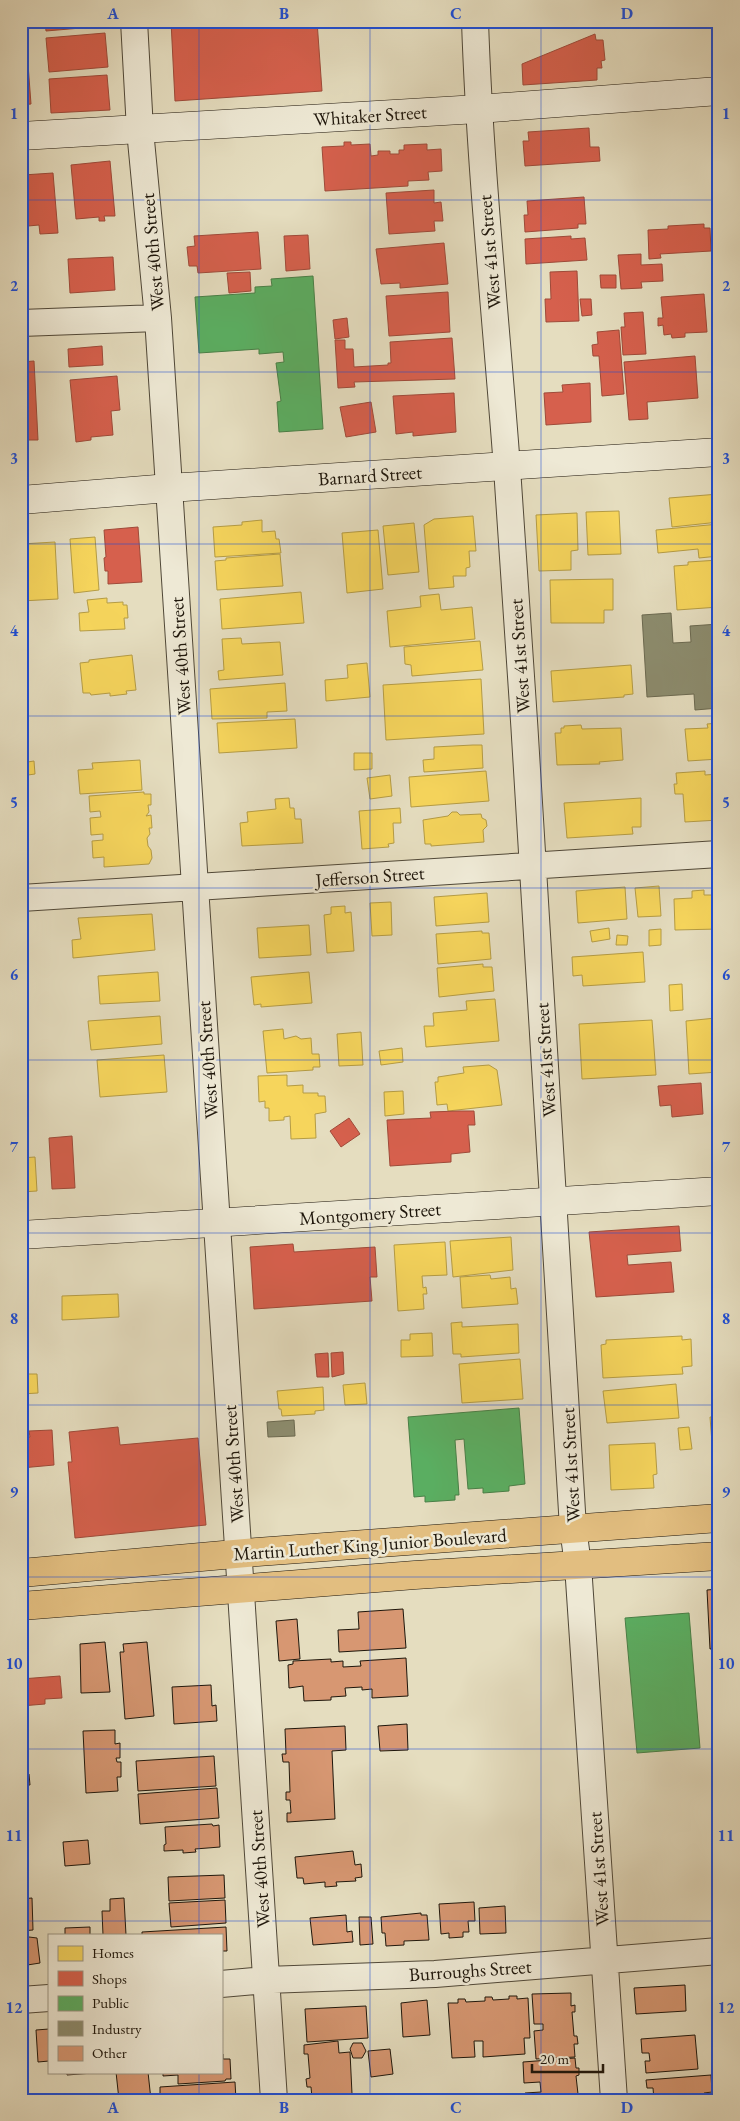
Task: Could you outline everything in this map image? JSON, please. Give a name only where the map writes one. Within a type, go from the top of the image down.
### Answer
[{"type":"main road","name":"Whitaker Street","points":[[21,136],[140,130],[719,91]]},
{"type":"main road","name":"Barnard Street","points":[[21,500],[169,488],[719,452]]},
{"type":"main road","name":"Montgomery Street","points":[[21,1235],[719,1191]]},
{"type":"main road","name":"Martin Luther King Junior Boulevard","points":[[21,1573],[238,1554],[719,1518]]},
{"type":"main road","name":"Martin Luther King Junior Boulevard","points":[[21,1606],[719,1556]]},
{"type":"street","name":"West 40th Street","points":[[134,21],[140,130],[158,318],[274,2100]]},
{"type":"street","name":"West 41st Street","points":[[475,21],[478,108],[506,466],[554,1202],[573,1528],[578,1565],[614,2100]]},
{"type":"street","points":[[21,323],[158,318]]},
{"type":"street","name":"Jefferson Street","points":[[21,898],[719,854]]},
{"type":"street","name":"Burroughs Street","points":[[222,1984],[266,1980],[435,1974],[719,1951]]},
{"type":"street","points":[[21,2000],[48,1998]]},
{"type":"building: Homes","points":[[517,21],[565,21],[518,23]]},
{"type":"building: Homes","points":[[719,494],[719,522],[672,527],[669,498]]},
{"type":"building: Homes","points":[[619,511],[621,554],[588,555],[586,512]]},
{"type":"building: Homes","points":[[577,513],[578,550],[571,551],[571,570],[539,571],[536,515]]},
{"type":"building: Homes","points":[[473,516],[476,551],[469,551],[470,567],[466,568],[466,576],[453,576],[454,587],[429,589],[424,525],[434,519]]},
{"type":"building: Homes","points":[[262,520],[262,532],[275,531],[276,539],[279,539],[281,553],[215,557],[213,527],[242,525],[242,522]]},
{"type":"building: Homes","points":[[414,523],[419,572],[388,575],[383,526]]},
{"type":"building: Homes","points":[[719,524],[719,556],[699,558],[698,549],[658,553],[656,530]]},
{"type":"building: Homes","points":[[378,530],[383,589],[347,593],[342,533]]},
{"type":"building: Homes","points":[[95,537],[99,590],[74,593],[70,539]]},
{"type":"building: Homes","points":[[55,542],[58,599],[21,601],[21,544]]},
{"type":"building: Homes","points":[[280,554],[283,586],[217,590],[215,561],[226,560],[226,558]]},
{"type":"building: Homes","points":[[719,560],[719,607],[677,610],[674,566],[688,565],[688,562]]},
{"type":"building: Homes","points":[[613,579],[613,610],[604,610],[604,623],[551,623],[550,580]]},
{"type":"building: Homes","points":[[301,592],[304,623],[222,629],[220,599]]},
{"type":"building: Homes","points":[[439,594],[441,610],[472,607],[475,639],[390,647],[387,611],[421,607],[420,596]]},
{"type":"building: Homes","points":[[107,598],[107,603],[123,602],[123,605],[127,605],[128,618],[124,618],[125,629],[80,631],[79,613],[89,612],[87,600]]},
{"type":"building: Homes","points":[[241,638],[242,644],[280,642],[283,675],[219,680],[218,671],[224,670],[222,639]]},
{"type":"building: Homes","points":[[480,641],[483,670],[412,676],[411,665],[405,664],[404,647]]},
{"type":"building: Homes","points":[[132,655],[136,690],[126,691],[127,694],[110,696],[110,693],[91,695],[90,693],[83,693],[80,663],[89,662],[89,660]]},
{"type":"building: Homes","points":[[367,663],[370,697],[326,701],[325,680],[348,678],[347,665]]},
{"type":"building: Homes","points":[[631,665],[633,694],[624,695],[624,697],[553,702],[551,671]]},
{"type":"building: Homes","points":[[481,679],[484,734],[386,740],[383,685]]},
{"type":"building: Homes","points":[[285,683],[287,711],[267,712],[267,718],[212,719],[210,689]]},
{"type":"building: Homes","points":[[295,719],[297,748],[219,753],[217,723]]},
{"type":"building: Homes","points":[[719,723],[719,759],[688,761],[685,729],[708,728],[707,724]]},
{"type":"building: Homes","points":[[581,725],[582,729],[621,728],[623,760],[599,762],[600,764],[557,765],[555,733],[561,733],[561,728],[564,728],[564,726]]},
{"type":"building: Homes","points":[[482,745],[483,768],[424,772],[423,760],[434,759],[434,747]]},
{"type":"building: Homes","points":[[354,753],[372,753],[372,769],[354,770]]},
{"type":"building: Homes","points":[[140,760],[142,790],[80,794],[78,770],[93,769],[92,763]]},
{"type":"building: Homes","points":[[34,761],[35,774],[21,776],[21,763]]},
{"type":"building: Homes","points":[[486,771],[489,801],[411,807],[409,777]]},
{"type":"building: Homes","points":[[705,771],[705,775],[719,774],[719,820],[685,822],[683,794],[675,794],[674,784],[677,784],[676,773]]},
{"type":"building: Homes","points":[[390,775],[392,796],[370,799],[367,778]]},
{"type":"building: Homes","points":[[144,792],[144,794],[151,794],[151,805],[148,805],[149,812],[146,816],[151,815],[152,828],[149,828],[150,834],[147,838],[152,858],[149,864],[104,867],[104,857],[93,858],[92,841],[103,840],[103,834],[91,835],[90,818],[101,817],[100,811],[90,812],[89,796]]},
{"type":"building: Homes","points":[[289,798],[290,808],[294,808],[295,819],[301,819],[303,843],[242,846],[240,823],[248,822],[247,812],[276,809],[275,799]]},
{"type":"building: Homes","points":[[641,798],[641,827],[632,827],[633,834],[567,838],[564,803]]},
{"type":"building: Homes","points":[[400,808],[401,823],[393,823],[394,843],[388,844],[389,847],[362,849],[359,811]]},
{"type":"building: Homes","points":[[452,812],[457,812],[460,815],[481,814],[482,818],[486,820],[487,826],[483,830],[484,842],[431,846],[431,844],[425,844],[423,820],[448,816]]},
{"type":"building: Homes","points":[[659,886],[661,916],[638,917],[635,888]]},
{"type":"building: Homes","points":[[625,887],[627,919],[578,923],[576,891]]},
{"type":"building: Homes","points":[[704,890],[704,895],[719,895],[719,929],[675,930],[674,899],[692,898],[692,891]]},
{"type":"building: Homes","points":[[487,893],[489,922],[436,926],[434,897]]},
{"type":"building: Homes","points":[[391,902],[392,935],[372,936],[370,903]]},
{"type":"building: Homes","points":[[345,906],[345,913],[351,912],[354,951],[327,953],[324,915],[331,914],[331,907]]},
{"type":"building: Homes","points":[[152,914],[155,950],[73,958],[72,940],[81,939],[78,918]]},
{"type":"building: Homes","points":[[309,925],[311,955],[259,958],[257,928]]},
{"type":"building: Homes","points":[[609,928],[610,939],[592,942],[590,931]]},
{"type":"building: Homes","points":[[661,929],[661,945],[649,946],[649,930]]},
{"type":"building: Homes","points":[[482,931],[482,933],[489,933],[491,959],[438,964],[436,934]]},
{"type":"building: Homes","points":[[617,935],[628,936],[627,945],[616,945]]},
{"type":"building: Homes","points":[[717,949],[719,949],[719,977],[715,978],[714,965],[718,965]]},
{"type":"building: Homes","points":[[643,952],[645,982],[583,986],[582,975],[573,976],[572,957]]},
{"type":"building: Homes","points":[[483,964],[483,967],[492,967],[494,991],[439,997],[437,968]]},
{"type":"building: Homes","points":[[158,972],[160,1001],[100,1004],[98,976]]},
{"type":"building: Homes","points":[[309,972],[312,1003],[261,1007],[261,1004],[254,1005],[251,977]]},
{"type":"building: Homes","points":[[682,984],[683,1010],[670,1011],[669,985]]},
{"type":"building: Homes","points":[[495,999],[499,1041],[426,1047],[424,1026],[434,1026],[433,1013],[467,1010],[466,1001]]},
{"type":"building: Homes","points":[[160,1016],[162,1044],[91,1050],[88,1021]]},
{"type":"building: Homes","points":[[719,1018],[719,1072],[689,1074],[686,1021]]},
{"type":"building: Homes","points":[[652,1020],[656,1075],[582,1079],[579,1024]]},
{"type":"building: Homes","points":[[21,1026],[23,1026],[25,1040],[21,1041]]},
{"type":"building: Homes","points":[[283,1029],[284,1039],[296,1036],[301,1039],[311,1038],[312,1054],[319,1054],[320,1067],[313,1067],[313,1070],[267,1073],[263,1031]]},
{"type":"building: Homes","points":[[361,1032],[363,1065],[339,1066],[337,1034]]},
{"type":"building: Homes","points":[[402,1048],[403,1062],[381,1065],[379,1051]]},
{"type":"building: Homes","points":[[164,1055],[167,1092],[100,1097],[97,1060]]},
{"type":"building: Homes","points":[[489,1065],[497,1070],[502,1105],[448,1111],[447,1104],[437,1105],[435,1082],[438,1082],[438,1077],[464,1073],[463,1067]]},
{"type":"building: Homes","points":[[287,1075],[287,1086],[303,1085],[303,1093],[318,1093],[318,1096],[325,1096],[326,1112],[315,1114],[316,1138],[291,1139],[290,1116],[284,1117],[284,1120],[269,1121],[269,1108],[265,1108],[265,1101],[259,1102],[258,1076]]},
{"type":"building: Homes","points":[[403,1091],[404,1114],[385,1116],[384,1092]]},
{"type":"building: Homes","points":[[35,1157],[37,1191],[21,1192],[21,1158]]},
{"type":"building: Homes","points":[[511,1237],[513,1270],[453,1277],[450,1241]]},
{"type":"building: Homes","points":[[445,1242],[447,1275],[422,1276],[423,1288],[426,1287],[427,1294],[423,1294],[424,1309],[398,1311],[394,1245]]},
{"type":"building: Homes","points":[[490,1275],[491,1279],[510,1277],[511,1289],[516,1288],[518,1304],[462,1308],[460,1277]]},
{"type":"building: Homes","points":[[118,1294],[119,1317],[62,1320],[62,1296]]},
{"type":"building: Homes","points":[[462,1322],[462,1327],[518,1324],[519,1353],[461,1357],[461,1354],[453,1354],[451,1323]]},
{"type":"building: Homes","points":[[432,1333],[433,1356],[401,1357],[401,1340],[410,1340],[410,1334]]},
{"type":"building: Homes","points":[[682,1336],[682,1340],[691,1339],[692,1366],[682,1367],[683,1374],[603,1378],[601,1345],[606,1344],[606,1340]]},
{"type":"building: Homes","points":[[520,1359],[523,1399],[462,1403],[459,1364]]},
{"type":"building: Homes","points":[[21,1374],[37,1374],[38,1393],[21,1394]]},
{"type":"building: Homes","points":[[365,1383],[367,1404],[345,1405],[343,1385]]},
{"type":"building: Homes","points":[[676,1384],[679,1418],[607,1423],[603,1391]]},
{"type":"building: Homes","points":[[323,1387],[324,1410],[315,1411],[315,1414],[282,1416],[281,1409],[279,1409],[277,1391]]},
{"type":"building: Homes","points":[[710,1417],[719,1417],[719,1443],[712,1443]]},
{"type":"building: Homes","points":[[689,1427],[692,1449],[680,1450],[678,1428]]},
{"type":"building: Homes","points":[[655,1443],[657,1474],[653,1475],[654,1488],[611,1490],[609,1445]]},
{"type":"building: Shops","points":[[45,21],[103,21],[104,26],[46,31]]},
{"type":"building: Shops","points":[[171,21],[317,21],[322,91],[175,101]]},
{"type":"building: Shops","points":[[105,33],[108,67],[49,72],[46,38]]},
{"type":"building: Shops","points":[[595,34],[596,40],[603,40],[605,60],[601,61],[602,68],[597,68],[597,80],[523,85],[522,64]]},
{"type":"building: Shops","points":[[27,51],[31,104],[21,105],[21,52]]},
{"type":"building: Shops","points":[[107,75],[110,110],[51,113],[49,79]]},
{"type":"building: Shops","points":[[589,128],[590,147],[599,147],[600,161],[525,166],[523,141],[529,141],[528,132]]},
{"type":"building: Shops","points":[[344,142],[351,142],[351,145],[370,144],[371,156],[378,155],[378,151],[390,151],[390,154],[399,154],[399,150],[404,150],[404,145],[427,144],[427,150],[441,149],[442,171],[428,172],[429,180],[408,181],[408,186],[325,191],[322,147],[344,146]]},
{"type":"building: Shops","points":[[110,161],[115,216],[104,216],[105,221],[99,221],[99,217],[76,219],[71,165]]},
{"type":"building: Shops","points":[[53,173],[58,233],[40,234],[39,225],[28,226],[23,175]]},
{"type":"building: Shops","points":[[21,175],[26,232],[21,232]]},
{"type":"building: Shops","points":[[434,190],[434,203],[441,202],[443,221],[434,221],[435,231],[389,234],[386,193]]},
{"type":"building: Shops","points":[[584,197],[586,224],[578,224],[578,228],[525,232],[524,215],[528,215],[527,201]]},
{"type":"building: Shops","points":[[704,224],[704,228],[710,228],[711,251],[660,254],[661,258],[649,259],[648,230],[668,229],[668,226]]},
{"type":"building: Shops","points":[[258,232],[261,269],[198,273],[197,266],[189,266],[187,247],[195,246],[194,236]]},
{"type":"building: Shops","points":[[308,235],[310,269],[286,271],[284,236]]},
{"type":"building: Shops","points":[[571,236],[571,239],[585,238],[587,260],[526,264],[525,239]]},
{"type":"building: Shops","points":[[444,243],[448,284],[400,288],[400,283],[381,284],[376,249]]},
{"type":"building: Shops","points":[[641,254],[641,265],[662,264],[663,281],[641,282],[642,288],[621,289],[618,255]]},
{"type":"building: Shops","points":[[113,257],[115,290],[70,293],[68,259]]},
{"type":"building: Shops","points":[[577,271],[579,321],[546,322],[545,299],[551,299],[550,272]]},
{"type":"building: Shops","points":[[250,272],[251,291],[229,293],[227,273]]},
{"type":"building: Shops","points":[[600,275],[616,275],[616,288],[601,288]]},
{"type":"building: Shops","points":[[448,292],[450,332],[389,336],[386,296]]},
{"type":"building: Shops","points":[[704,294],[707,332],[685,333],[685,337],[672,338],[671,334],[664,335],[663,325],[658,326],[658,318],[663,318],[661,297]]},
{"type":"building: Shops","points":[[580,299],[591,299],[592,315],[582,316]]},
{"type":"building: Shops","points":[[643,312],[646,354],[623,355],[621,327],[625,327],[624,313]]},
{"type":"building: Shops","points":[[347,318],[349,337],[335,339],[333,320]]},
{"type":"building: Shops","points":[[619,330],[624,394],[602,396],[599,356],[593,356],[592,345],[598,344],[597,332]]},
{"type":"building: Shops","points":[[452,338],[455,379],[354,382],[355,387],[338,388],[335,340],[345,340],[345,349],[353,349],[354,367],[388,365],[388,363],[391,363],[390,342]]},
{"type":"building: Shops","points":[[102,346],[103,365],[69,367],[68,349]]},
{"type":"building: Shops","points":[[695,356],[698,398],[647,402],[648,419],[629,420],[624,362]]},
{"type":"building: Shops","points":[[34,361],[38,440],[21,440],[21,362]]},
{"type":"building: Shops","points":[[117,376],[120,410],[111,411],[113,435],[91,437],[91,440],[76,442],[70,380]]},
{"type":"building: Shops","points":[[590,383],[591,422],[546,425],[544,393],[563,392],[562,385]]},
{"type":"building: Shops","points":[[454,393],[456,432],[413,436],[413,432],[396,434],[393,396]]},
{"type":"building: Shops","points":[[371,402],[376,432],[346,437],[340,407]]},
{"type":"building: Shops","points":[[138,527],[142,582],[108,584],[108,571],[105,571],[104,558],[106,557],[104,530]]},
{"type":"building: Shops","points":[[701,1083],[703,1114],[672,1117],[671,1105],[660,1106],[658,1086]]},
{"type":"building: Shops","points":[[474,1111],[475,1125],[468,1125],[470,1152],[451,1154],[451,1162],[390,1166],[387,1120],[431,1118],[430,1112]]},
{"type":"building: Shops","points":[[349,1118],[360,1134],[341,1147],[330,1131]]},
{"type":"building: Shops","points":[[72,1136],[75,1188],[52,1189],[49,1138]]},
{"type":"building: Shops","points":[[679,1226],[681,1251],[627,1255],[628,1265],[671,1262],[674,1292],[596,1297],[589,1232]]},
{"type":"building: Shops","points":[[293,1244],[294,1252],[375,1247],[377,1277],[370,1277],[372,1301],[254,1309],[250,1247]]},
{"type":"building: Shops","points":[[343,1352],[344,1374],[332,1377],[331,1353]]},
{"type":"building: Shops","points":[[328,1353],[329,1377],[317,1377],[315,1354]]},
{"type":"building: Shops","points":[[118,1427],[120,1445],[198,1438],[206,1525],[75,1538],[68,1462],[72,1462],[69,1432]]},
{"type":"building: Shops","points":[[52,1430],[54,1465],[21,1468],[21,1437],[30,1437],[29,1431]]},
{"type":"building: Shops","points":[[60,1676],[62,1698],[45,1699],[45,1704],[21,1706],[21,1679]]},
{"type":"building: Public","points":[[313,276],[323,429],[279,432],[277,402],[281,401],[276,363],[284,362],[283,352],[259,354],[259,349],[199,353],[195,297],[255,293],[255,287],[272,286],[271,279]]},
{"type":"building: Public","points":[[519,1408],[525,1484],[509,1486],[509,1491],[483,1493],[483,1488],[468,1489],[464,1439],[455,1440],[459,1495],[455,1495],[455,1500],[425,1502],[425,1496],[414,1497],[408,1417]]},
{"type":"building: Public","points":[[689,1613],[700,1748],[637,1753],[625,1618]]},
{"type":"building: Industry","points":[[671,613],[673,643],[691,642],[690,626],[719,624],[719,708],[695,710],[694,694],[647,697],[642,615]]},
{"type":"building: Industry","points":[[294,1420],[295,1436],[268,1437],[267,1422]]},
{"type":"building: Other","points":[[719,1589],[719,1648],[710,1649],[707,1590]]},
{"type":"building: Other","points":[[403,1609],[406,1648],[339,1652],[338,1630],[359,1629],[358,1612]]},
{"type":"building: Other","points":[[297,1619],[300,1659],[279,1661],[276,1621]]},
{"type":"building: Other","points":[[105,1642],[110,1692],[81,1693],[80,1644]]},
{"type":"building: Other","points":[[147,1642],[154,1716],[125,1719],[120,1652],[124,1652],[123,1644]]},
{"type":"building: Other","points":[[406,1658],[408,1696],[372,1698],[372,1689],[362,1690],[362,1687],[345,1688],[346,1696],[331,1697],[331,1700],[304,1701],[303,1686],[289,1688],[288,1665],[293,1664],[293,1661],[331,1659],[331,1662],[343,1661],[343,1667],[361,1666],[360,1661]]},
{"type":"building: Other","points":[[211,1685],[212,1706],[216,1705],[217,1721],[174,1724],[172,1687]]},
{"type":"building: Other","points":[[407,1724],[408,1750],[380,1751],[378,1726]]},
{"type":"building: Other","points":[[345,1726],[346,1750],[332,1751],[335,1819],[287,1822],[287,1813],[291,1813],[290,1800],[286,1800],[286,1792],[290,1792],[289,1762],[283,1762],[282,1754],[286,1754],[285,1729]]},
{"type":"building: Other","points":[[115,1730],[115,1744],[120,1743],[120,1758],[116,1758],[117,1762],[121,1762],[121,1777],[117,1777],[118,1791],[86,1793],[83,1731]]},
{"type":"building: Other","points":[[24,1753],[26,1774],[29,1774],[30,1785],[21,1785],[21,1754]]},
{"type":"building: Other","points":[[214,1756],[216,1786],[138,1791],[136,1761]]},
{"type":"building: Other","points":[[217,1788],[219,1818],[140,1824],[138,1794]]},
{"type":"building: Other","points":[[212,1824],[213,1826],[219,1825],[220,1847],[195,1849],[196,1852],[183,1853],[183,1850],[164,1851],[164,1845],[166,1844],[165,1827]]},
{"type":"building: Other","points":[[88,1840],[90,1864],[65,1866],[63,1842]]},
{"type":"building: Other","points":[[21,1847],[24,1847],[25,1862],[21,1863]]},
{"type":"building: Other","points":[[353,1851],[355,1865],[361,1864],[362,1877],[355,1878],[356,1881],[336,1882],[337,1886],[325,1887],[325,1882],[304,1884],[303,1878],[297,1878],[295,1857]]},
{"type":"building: Other","points":[[224,1875],[225,1898],[169,1901],[168,1877]]},
{"type":"building: Other","points":[[32,1898],[33,1930],[21,1931],[21,1899]]},
{"type":"building: Other","points":[[124,1898],[126,1934],[103,1934],[102,1911],[110,1911],[110,1899]]},
{"type":"building: Other","points":[[225,1900],[226,1923],[171,1927],[169,1903]]},
{"type":"building: Other","points":[[474,1902],[475,1921],[468,1921],[469,1932],[463,1932],[463,1937],[449,1938],[449,1933],[441,1934],[439,1904]]},
{"type":"building: Other","points":[[505,1906],[506,1933],[480,1934],[479,1908]]},
{"type":"building: Other","points":[[421,1913],[421,1915],[427,1915],[429,1940],[404,1941],[404,1945],[386,1946],[385,1933],[382,1933],[381,1917]]},
{"type":"building: Other","points":[[346,1915],[347,1932],[352,1931],[353,1942],[313,1945],[310,1918]]},
{"type":"building: Other","points":[[359,1917],[371,1917],[373,1944],[360,1945]]},
{"type":"building: Other","points":[[90,1927],[90,1934],[65,1934],[65,1928]]},
{"type":"building: Other","points":[[226,1927],[227,1951],[222,1951],[222,1934],[142,1934],[142,1932]]},
{"type":"building: Other","points":[[21,1938],[37,1938],[40,1963],[21,1966]]},
{"type":"building: Other","points":[[685,1985],[686,2011],[636,2014],[634,1988]]},
{"type":"building: Other","points":[[571,1993],[571,2006],[575,2005],[575,2012],[572,2012],[574,2036],[577,2036],[578,2044],[574,2044],[575,2057],[536,2059],[534,2031],[543,2030],[543,2024],[534,2024],[532,1994]]},
{"type":"building: Other","points":[[509,1996],[517,1996],[517,1999],[528,1998],[530,2038],[524,2038],[525,2054],[483,2057],[483,2041],[474,2041],[475,2057],[452,2058],[448,2003],[458,2003],[458,1999],[465,1999],[466,2002],[485,2001],[485,1997],[492,1997],[493,2000],[509,1999]]},
{"type":"building: Other","points":[[427,2000],[430,2035],[403,2037],[401,2003]]},
{"type":"building: Other","points":[[366,2006],[368,2038],[307,2042],[305,2009]]},
{"type":"building: Other","points":[[48,2029],[48,2061],[38,2062],[36,2030]]},
{"type":"building: Other","points":[[695,2035],[698,2069],[646,2073],[645,2061],[650,2061],[649,2053],[642,2053],[641,2039]]},
{"type":"building: Other","points":[[338,2041],[339,2053],[350,2052],[352,2094],[342,2095],[343,2100],[308,2100],[312,2098],[311,2087],[307,2087],[306,2079],[310,2078],[308,2054],[304,2054],[304,2045]]},
{"type":"building: Other","points":[[353,2043],[362,2043],[366,2051],[362,2058],[353,2058],[350,2049]]},
{"type":"building: Other","points":[[390,2049],[393,2074],[371,2077],[368,2051]]},
{"type":"building: Other","points":[[222,2054],[223,2059],[230,2059],[231,2079],[226,2079],[225,2081],[178,2084],[178,2075],[163,2076],[163,2074],[222,2074]]},
{"type":"building: Other","points":[[575,2058],[576,2068],[579,2068],[579,2075],[576,2076],[578,2094],[581,2094],[581,2100],[525,2100],[525,2093],[541,2092],[540,2082],[524,2083],[523,2062]]},
{"type":"building: Other","points":[[116,2074],[148,2074],[151,2100],[119,2100]]},
{"type":"building: Other","points":[[711,2075],[712,2092],[704,2093],[705,2100],[654,2100],[653,2088],[647,2088],[646,2080]]},
{"type":"building: Other","points":[[235,2082],[236,2100],[160,2100],[160,2087]]},
{"type":"building: Other","points":[[40,2095],[40,2100],[21,2100],[21,2096]]}]
